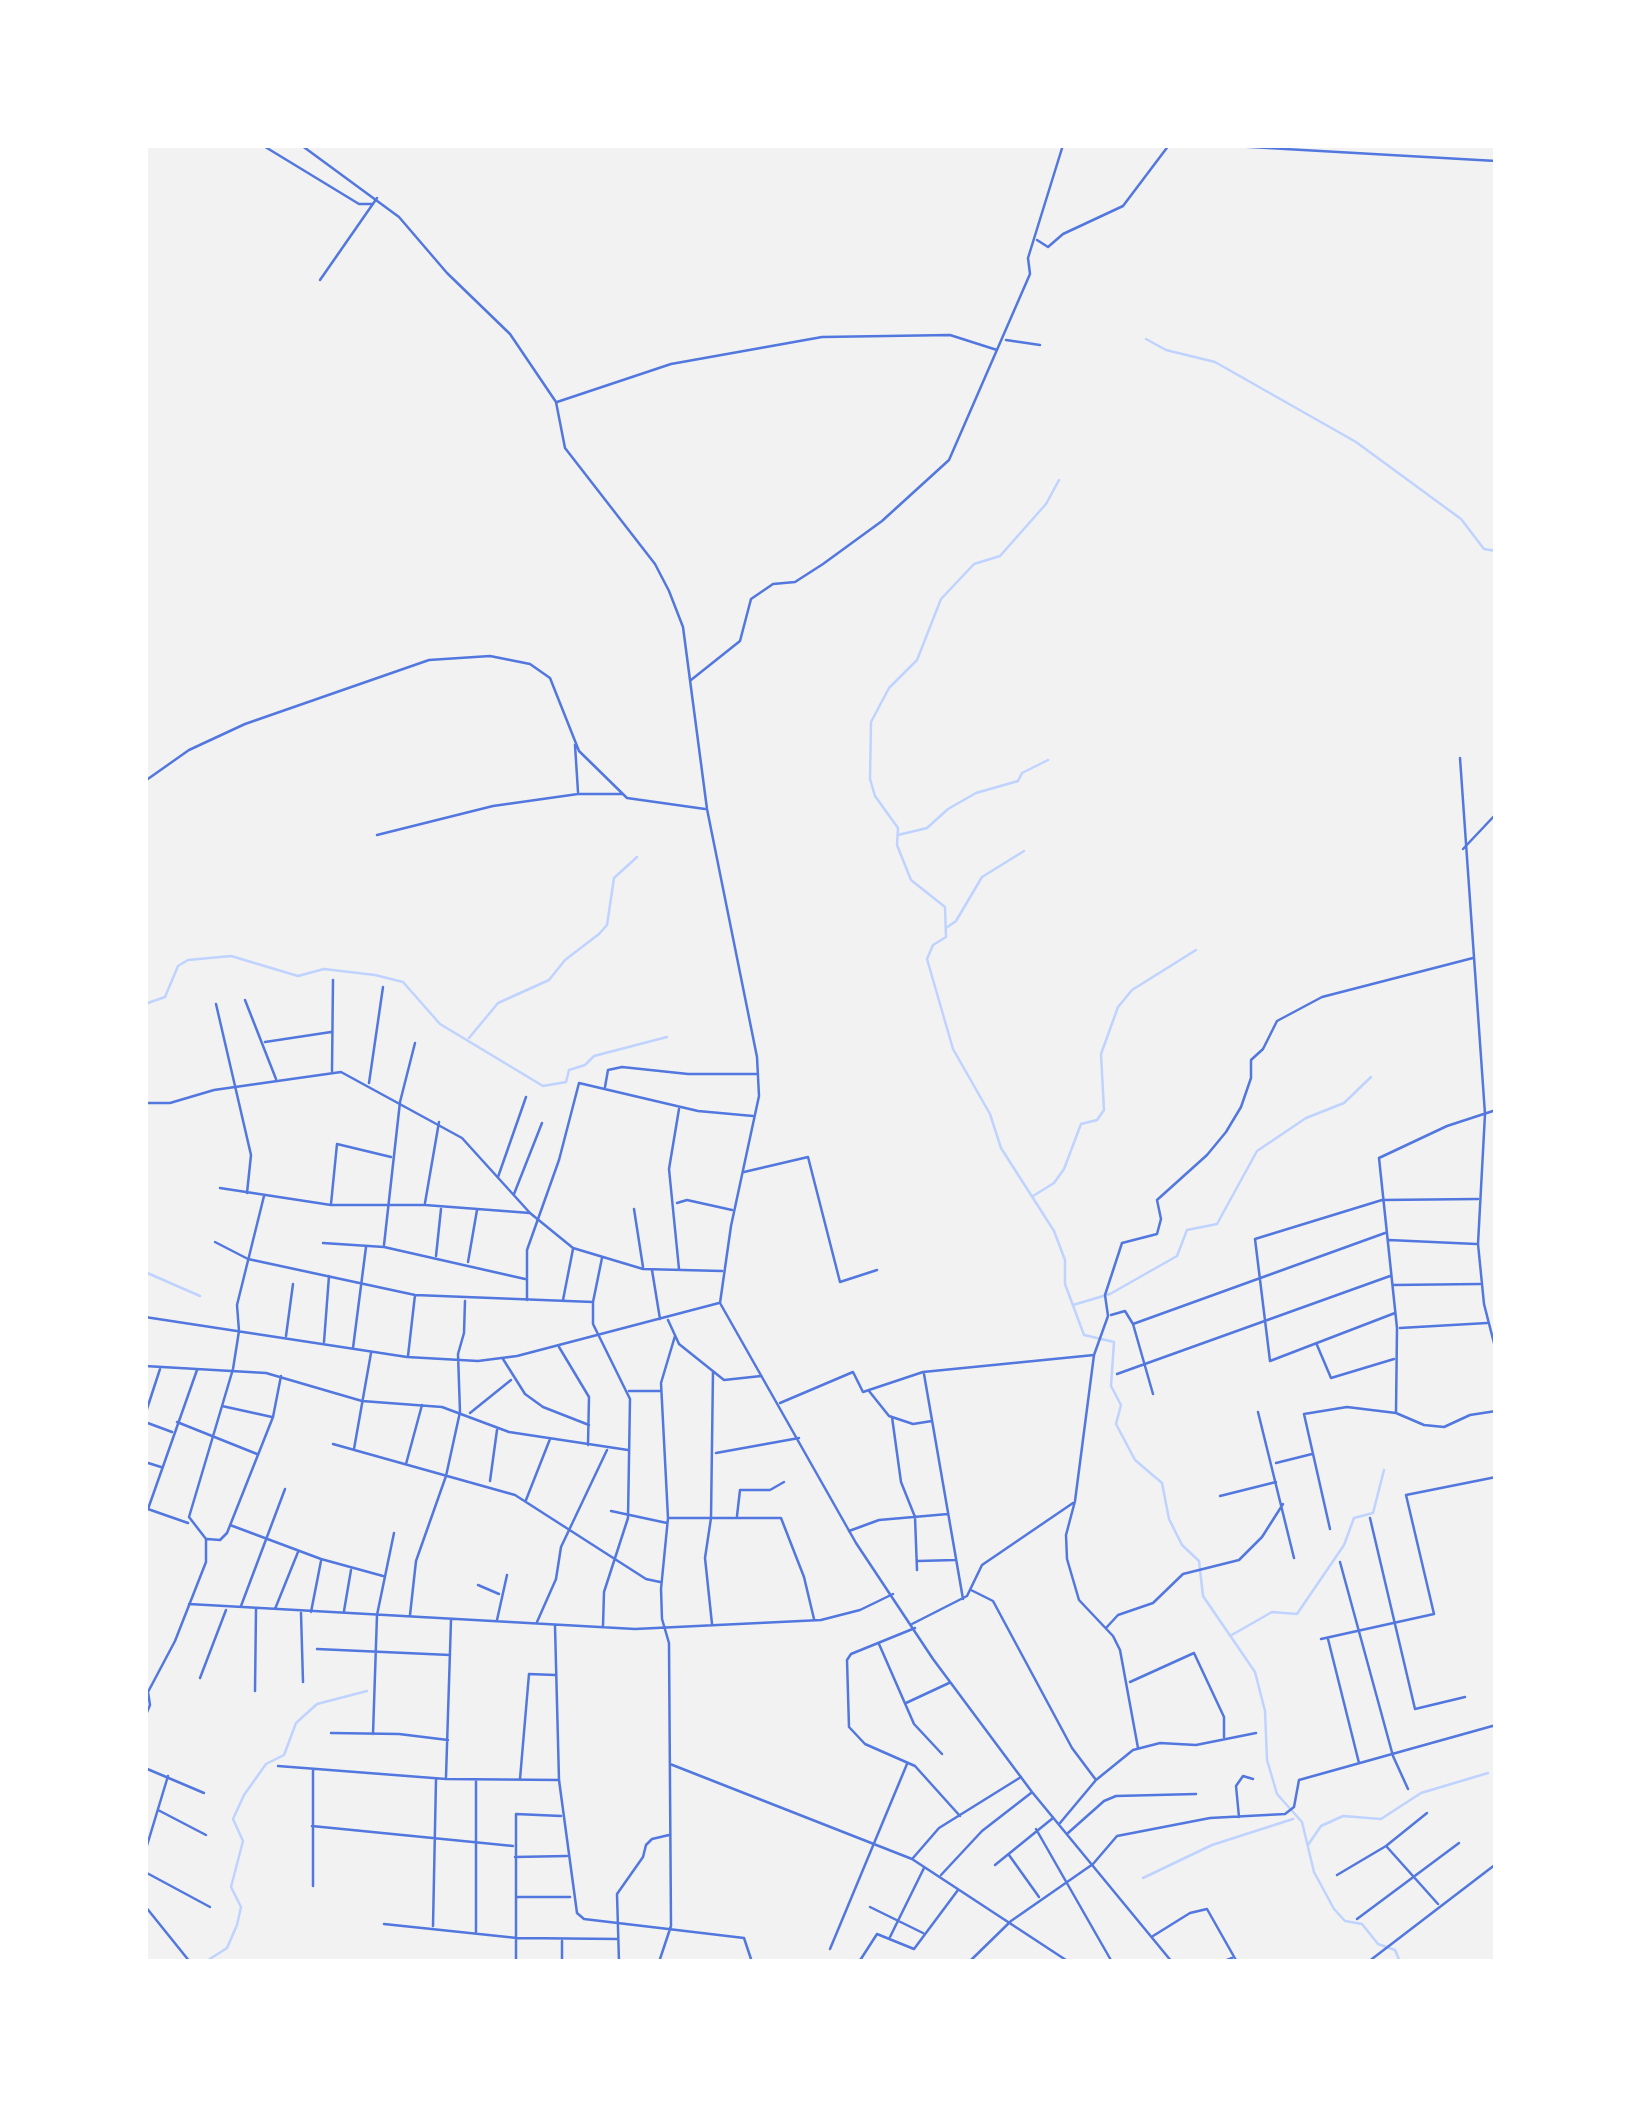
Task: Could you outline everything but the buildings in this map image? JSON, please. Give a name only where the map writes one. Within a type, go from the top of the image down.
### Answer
[{"type":"street","points":[[262,145],[359,204],[373,204]]},
{"type":"street","points":[[301,145],[377,198],[510,334],[556,402],[565,448],[655,564],[670,591],[683,628],[706,810],[758,1074],[756,1117],[722,1271],[720,1303],[850,1532],[949,1683],[1032,1792],[1172,1962]]},
{"type":"street","points":[[690,681],[740,641],[751,598],[773,584],[795,582],[822,564],[882,521],[949,460],[1005,340],[1030,274],[1028,258],[1063,145]]},
{"type":"street","points":[[1036,239],[1048,247],[1063,234],[1123,206],[1169,145]]},
{"type":"street","points":[[1215,145],[1496,161]]},
{"type":"street","points":[[320,280],[377,198]]},
{"type":"street","points":[[556,402],[670,364],[822,338],[950,336],[1000,350]]},
{"type":"street","points":[[1005,340],[1040,345]]},
{"type":"street","points":[[145,781],[212,736],[448,656],[490,656],[530,664],[556,686],[575,744],[578,794]]},
{"type":"street","points":[[575,744],[591,766],[632,801],[706,810]]},
{"type":"street","points":[[1460,758],[1463,849],[1484,1114],[1478,1244],[1481,1284],[1496,1351]]},
{"type":"street","points":[[377,835],[493,806],[578,794],[624,794]]},
{"type":"street","points":[[1463,849],[1496,814]]},
{"type":"street","points":[[1138,1748],[1120,1650],[1106,1628],[1079,1600],[1072,1585],[1066,1534],[1075,1501],[1094,1355],[1108,1316],[1105,1295],[1122,1243],[1157,1234],[1161,1219],[1158,1200],[1208,1155],[1226,1132],[1251,1078],[1251,1060],[1262,1049],[1277,1021],[1322,998],[1472,958]]},
{"type":"street","points":[[332,1071],[333,980]]},
{"type":"street","points":[[369,1084],[383,987]]},
{"type":"street","points":[[245,1000],[276,1080]]},
{"type":"street","points":[[216,1004],[251,1155],[247,1193]]},
{"type":"street","points":[[262,1043],[332,1032]]},
{"type":"street","points":[[384,1247],[400,1102],[415,1043]]},
{"type":"street","points":[[605,1090],[608,1070],[622,1067],[688,1074],[758,1074]]},
{"type":"street","points":[[145,1103],[170,1103],[332,1071],[369,1084],[462,1138],[530,1214],[573,1248],[652,1270],[722,1271]]},
{"type":"street","points":[[526,1300],[527,1250],[579,1083],[680,1106],[756,1117]]},
{"type":"street","points":[[497,1178],[526,1097]]},
{"type":"street","points":[[679,1270],[669,1169],[680,1106]]},
{"type":"street","points":[[1396,1412],[1397,1328],[1379,1158],[1384,1152],[1496,1110]]},
{"type":"street","points":[[425,1205],[439,1122]]},
{"type":"street","points":[[514,1196],[542,1123]]},
{"type":"street","points":[[331,1205],[336,1144],[393,1157]]},
{"type":"street","points":[[744,1172],[808,1158],[840,1282],[876,1270]]},
{"type":"street","points":[[220,1188],[331,1205],[425,1205],[530,1214]]},
{"type":"street","points":[[190,1523],[234,1369],[239,1331],[237,1306],[264,1196]]},
{"type":"street","points":[[1395,1314],[1270,1361],[1255,1239],[1382,1200],[1480,1198]]},
{"type":"street","points":[[674,1204],[687,1200],[734,1210]]},
{"type":"street","points":[[435,1257],[442,1206]]},
{"type":"street","points":[[468,1264],[477,1209]]},
{"type":"street","points":[[634,1209],[643,1268]]},
{"type":"street","points":[[1133,1324],[1386,1233]]},
{"type":"street","points":[[1387,1240],[1478,1244]]},
{"type":"street","points":[[215,1242],[248,1259],[414,1294],[465,1300],[593,1302]]},
{"type":"street","points":[[323,1243],[384,1247],[526,1280]]},
{"type":"street","points":[[353,1348],[366,1245]]},
{"type":"street","points":[[563,1301],[573,1248]]},
{"type":"street","points":[[602,1257],[593,1302],[597,1334],[628,1391],[628,1518],[604,1592],[602,1627]]},
{"type":"street","points":[[652,1270],[660,1320]]},
{"type":"street","points":[[324,1344],[328,1276]]},
{"type":"street","points":[[1116,1374],[1392,1276]]},
{"type":"street","points":[[286,1338],[293,1284]]},
{"type":"street","points":[[1392,1285],[1481,1284]]},
{"type":"street","points":[[407,1357],[414,1294]]},
{"type":"street","points":[[409,1616],[416,1561],[446,1476],[460,1412],[458,1361],[465,1300]]},
{"type":"street","points":[[145,1317],[371,1352],[458,1361],[502,1358],[720,1303]]},
{"type":"street","points":[[1108,1316],[1125,1311],[1133,1324],[1153,1394]]},
{"type":"street","points":[[668,1318],[675,1336],[694,1359],[730,1382],[762,1376]]},
{"type":"street","points":[[1397,1328],[1488,1323]]},
{"type":"street","points":[[659,1962],[671,1926],[662,1582],[668,1521],[666,1409],[661,1391],[664,1363],[675,1336]]},
{"type":"street","points":[[559,1344],[590,1397],[588,1446]]},
{"type":"street","points":[[1316,1344],[1331,1378],[1396,1358]]},
{"type":"street","points":[[354,1448],[371,1352]]},
{"type":"street","points":[[778,1404],[852,1372],[863,1392],[923,1372],[1094,1355]]},
{"type":"street","points":[[502,1358],[512,1380],[543,1408],[589,1425]]},
{"type":"street","points":[[145,1366],[234,1369],[282,1376],[362,1401],[423,1404],[469,1414],[497,1428],[628,1450]]},
{"type":"street","points":[[145,1414],[160,1368]]},
{"type":"street","points":[[145,1718],[150,1705],[146,1693],[206,1562],[206,1539],[190,1523],[147,1509],[198,1368]]},
{"type":"street","points":[[712,1626],[704,1558],[712,1518],[713,1371]]},
{"type":"street","points":[[923,1372],[964,1599]]},
{"type":"street","points":[[206,1539],[225,1537],[273,1417],[282,1376]]},
{"type":"street","points":[[469,1414],[512,1380]]},
{"type":"street","points":[[868,1390],[876,1404],[892,1416],[913,1424],[932,1421]]},
{"type":"street","points":[[628,1391],[661,1391]]},
{"type":"street","points":[[406,1464],[423,1404]]},
{"type":"street","points":[[222,1406],[273,1417]]},
{"type":"street","points":[[1330,1529],[1304,1414],[1347,1407],[1396,1412],[1424,1425],[1444,1427],[1470,1415],[1496,1411]]},
{"type":"street","points":[[1258,1412],[1274,1464],[1294,1558]]},
{"type":"street","points":[[892,1416],[901,1482],[915,1518],[917,1570]]},
{"type":"street","points":[[145,1422],[174,1433]]},
{"type":"street","points":[[177,1422],[258,1454]]},
{"type":"street","points":[[490,1484],[497,1428]]},
{"type":"street","points":[[714,1454],[798,1438]]},
{"type":"street","points":[[526,1502],[550,1439]]},
{"type":"street","points":[[334,1444],[446,1476],[490,1484],[526,1502],[646,1580],[662,1582]]},
{"type":"street","points":[[537,1623],[568,1531],[608,1449]]},
{"type":"street","points":[[1274,1464],[1313,1454]]},
{"type":"street","points":[[145,1462],[162,1468]]},
{"type":"street","points":[[1322,1639],[1434,1614],[1406,1495],[1496,1477]]},
{"type":"street","points":[[737,1518],[740,1490],[770,1490],[784,1482]]},
{"type":"street","points":[[1220,1496],[1278,1482]]},
{"type":"street","points":[[241,1608],[285,1489]]},
{"type":"street","points":[[960,1816],[941,1790],[908,1762],[865,1744],[849,1727],[847,1660],[852,1654],[964,1599],[982,1565],[1018,1537],[1040,1529],[1075,1501]]},
{"type":"street","points":[[1106,1628],[1118,1615],[1153,1603],[1183,1574],[1239,1560],[1262,1538],[1282,1504]]},
{"type":"street","points":[[611,1511],[628,1518],[668,1521],[782,1518],[804,1577],[814,1620]]},
{"type":"street","points":[[850,1532],[879,1520],[950,1514]]},
{"type":"street","points":[[1370,1518],[1415,1709],[1464,1697]]},
{"type":"street","points":[[230,1525],[321,1559],[384,1576]]},
{"type":"street","points":[[373,1734],[377,1615],[394,1532]]},
{"type":"street","points":[[275,1610],[299,1551]]},
{"type":"street","points":[[310,1612],[321,1559]]},
{"type":"street","points":[[917,1561],[956,1560]]},
{"type":"street","points":[[1340,1562],[1393,1756],[1408,1788]]},
{"type":"street","points":[[344,1614],[351,1568]]},
{"type":"street","points":[[496,1621],[507,1575]]},
{"type":"street","points":[[478,1585],[502,1595]]},
{"type":"street","points":[[972,1590],[994,1602],[1072,1748],[1096,1780]]},
{"type":"street","points":[[189,1604],[666,1628],[814,1620],[860,1610],[893,1594]]},
{"type":"street","points":[[200,1678],[227,1606]]},
{"type":"street","points":[[255,1691],[256,1608]]},
{"type":"street","points":[[301,1612],[303,1682]]},
{"type":"street","points":[[446,1779],[451,1618]]},
{"type":"street","points":[[555,1624],[562,1816],[572,1897],[584,1920],[671,1926],[744,1938],[752,1962]]},
{"type":"street","points":[[1328,1638],[1359,1763]]},
{"type":"street","points":[[878,1643],[914,1724],[942,1754]]},
{"type":"street","points":[[318,1649],[452,1655]]},
{"type":"street","points":[[1127,1683],[1194,1653],[1224,1717],[1224,1738]]},
{"type":"street","points":[[520,1779],[530,1674],[556,1675]]},
{"type":"street","points":[[905,1704],[949,1683]]},
{"type":"street","points":[[969,1962],[1011,1921],[1093,1864],[1117,1836],[1137,1829],[1286,1814],[1294,1807],[1299,1780],[1496,1725]]},
{"type":"street","points":[[330,1733],[449,1740]]},
{"type":"street","points":[[1060,1823],[1096,1780],[1138,1748],[1160,1743],[1196,1745],[1256,1733]]},
{"type":"street","points":[[830,1949],[908,1762]]},
{"type":"street","points":[[668,1763],[912,1860],[1011,1921],[1068,1962]]},
{"type":"street","points":[[278,1766],[446,1779],[560,1780]]},
{"type":"street","points":[[145,1768],[204,1793]]},
{"type":"street","points":[[312,1886],[313,1770]]},
{"type":"street","points":[[145,1852],[168,1776]]},
{"type":"street","points":[[912,1860],[930,1836],[1022,1776]]},
{"type":"street","points":[[1239,1818],[1236,1786],[1243,1776],[1253,1778]]},
{"type":"street","points":[[433,1928],[436,1778]]},
{"type":"street","points":[[476,1779],[476,1932]]},
{"type":"street","points":[[940,1876],[982,1831],[1032,1792]]},
{"type":"street","points":[[1068,1832],[1104,1800],[1116,1796],[1196,1794]]},
{"type":"street","points":[[156,1809],[206,1835]]},
{"type":"street","points":[[1338,1875],[1386,1846],[1427,1813]]},
{"type":"street","points":[[516,1962],[516,1814],[562,1816]]},
{"type":"street","points":[[995,1866],[1054,1817]]},
{"type":"street","points":[[312,1826],[513,1846]]},
{"type":"street","points":[[1036,1829],[1112,1962]]},
{"type":"street","points":[[619,1962],[619,1891],[652,1838],[669,1835]]},
{"type":"street","points":[[1357,1918],[1459,1844]]},
{"type":"street","points":[[1386,1846],[1439,1905]]},
{"type":"street","points":[[1008,1854],[1040,1900]]},
{"type":"street","points":[[514,1857],[568,1856]]},
{"type":"street","points":[[1368,1962],[1496,1864]]},
{"type":"street","points":[[889,1939],[924,1866]]},
{"type":"street","points":[[145,1872],[210,1907]]},
{"type":"street","points":[[859,1962],[877,1934],[914,1950],[958,1889]]},
{"type":"street","points":[[516,1897],[572,1897]]},
{"type":"street","points":[[145,1906],[190,1962]]},
{"type":"street","points":[[870,1907],[924,1934]]},
{"type":"street","points":[[1152,1936],[1207,1908],[1237,1962]]},
{"type":"street","points":[[384,1924],[516,1938],[618,1939]]},
{"type":"street","points":[[562,1939],[562,1962]]},
{"type":"street","points":[[1222,1962],[1233,1957]]},
{"type":"waterway","points":[[1146,339],[1166,350],[1215,362],[1356,442],[1461,519],[1484,549],[1496,551]]},
{"type":"waterway","points":[[1059,480],[1046,504],[1000,556],[974,564],[941,599],[917,660],[889,688],[871,722],[870,779],[875,796],[898,828],[897,845],[911,880],[945,907],[946,937],[933,945],[927,959],[953,1049],[990,1114],[1001,1148],[1054,1231],[1065,1260],[1065,1284],[1084,1335],[1114,1342],[1111,1386],[1121,1405],[1116,1424],[1135,1460],[1162,1483],[1169,1519],[1182,1545],[1199,1561],[1203,1596],[1255,1672],[1265,1711],[1267,1760],[1277,1794],[1302,1822],[1314,1872],[1334,1909],[1345,1921],[1362,1924],[1378,1944],[1395,1950],[1400,1962]]},
{"type":"waterway","points":[[898,835],[927,828],[948,809],[976,793],[1018,781],[1022,773],[1048,760]]},
{"type":"waterway","points":[[946,928],[956,921],[982,877],[1024,851]]},
{"type":"waterway","points":[[469,1038],[498,1003],[549,980],[565,960],[599,934],[607,925],[614,878],[637,857]]},
{"type":"waterway","points":[[1033,1196],[1054,1183],[1064,1169],[1081,1124],[1097,1120],[1104,1110],[1101,1054],[1118,1007],[1132,990],[1196,950]]},
{"type":"waterway","points":[[145,1004],[165,997],[178,966],[188,960],[231,956],[298,976],[324,969],[375,975],[403,982],[440,1024],[543,1086],[566,1082],[569,1070],[585,1065],[594,1056],[667,1037]]},
{"type":"waterway","points":[[1073,1305],[1110,1294],[1177,1256],[1187,1230],[1217,1224],[1257,1151],[1306,1118],[1344,1103],[1371,1077]]},
{"type":"waterway","points":[[145,1272],[200,1296]]},
{"type":"waterway","points":[[1230,1636],[1272,1612],[1297,1614],[1344,1545],[1354,1518],[1373,1513],[1384,1470]]},
{"type":"waterway","points":[[205,1962],[227,1948],[237,1925],[241,1907],[231,1887],[243,1841],[233,1819],[244,1795],[266,1764],[284,1755],[296,1723],[317,1704],[367,1691]]},
{"type":"waterway","points":[[1308,1845],[1321,1826],[1343,1816],[1381,1819],[1421,1793],[1488,1773]]},
{"type":"waterway","points":[[1143,1878],[1212,1845],[1293,1819]]}]
